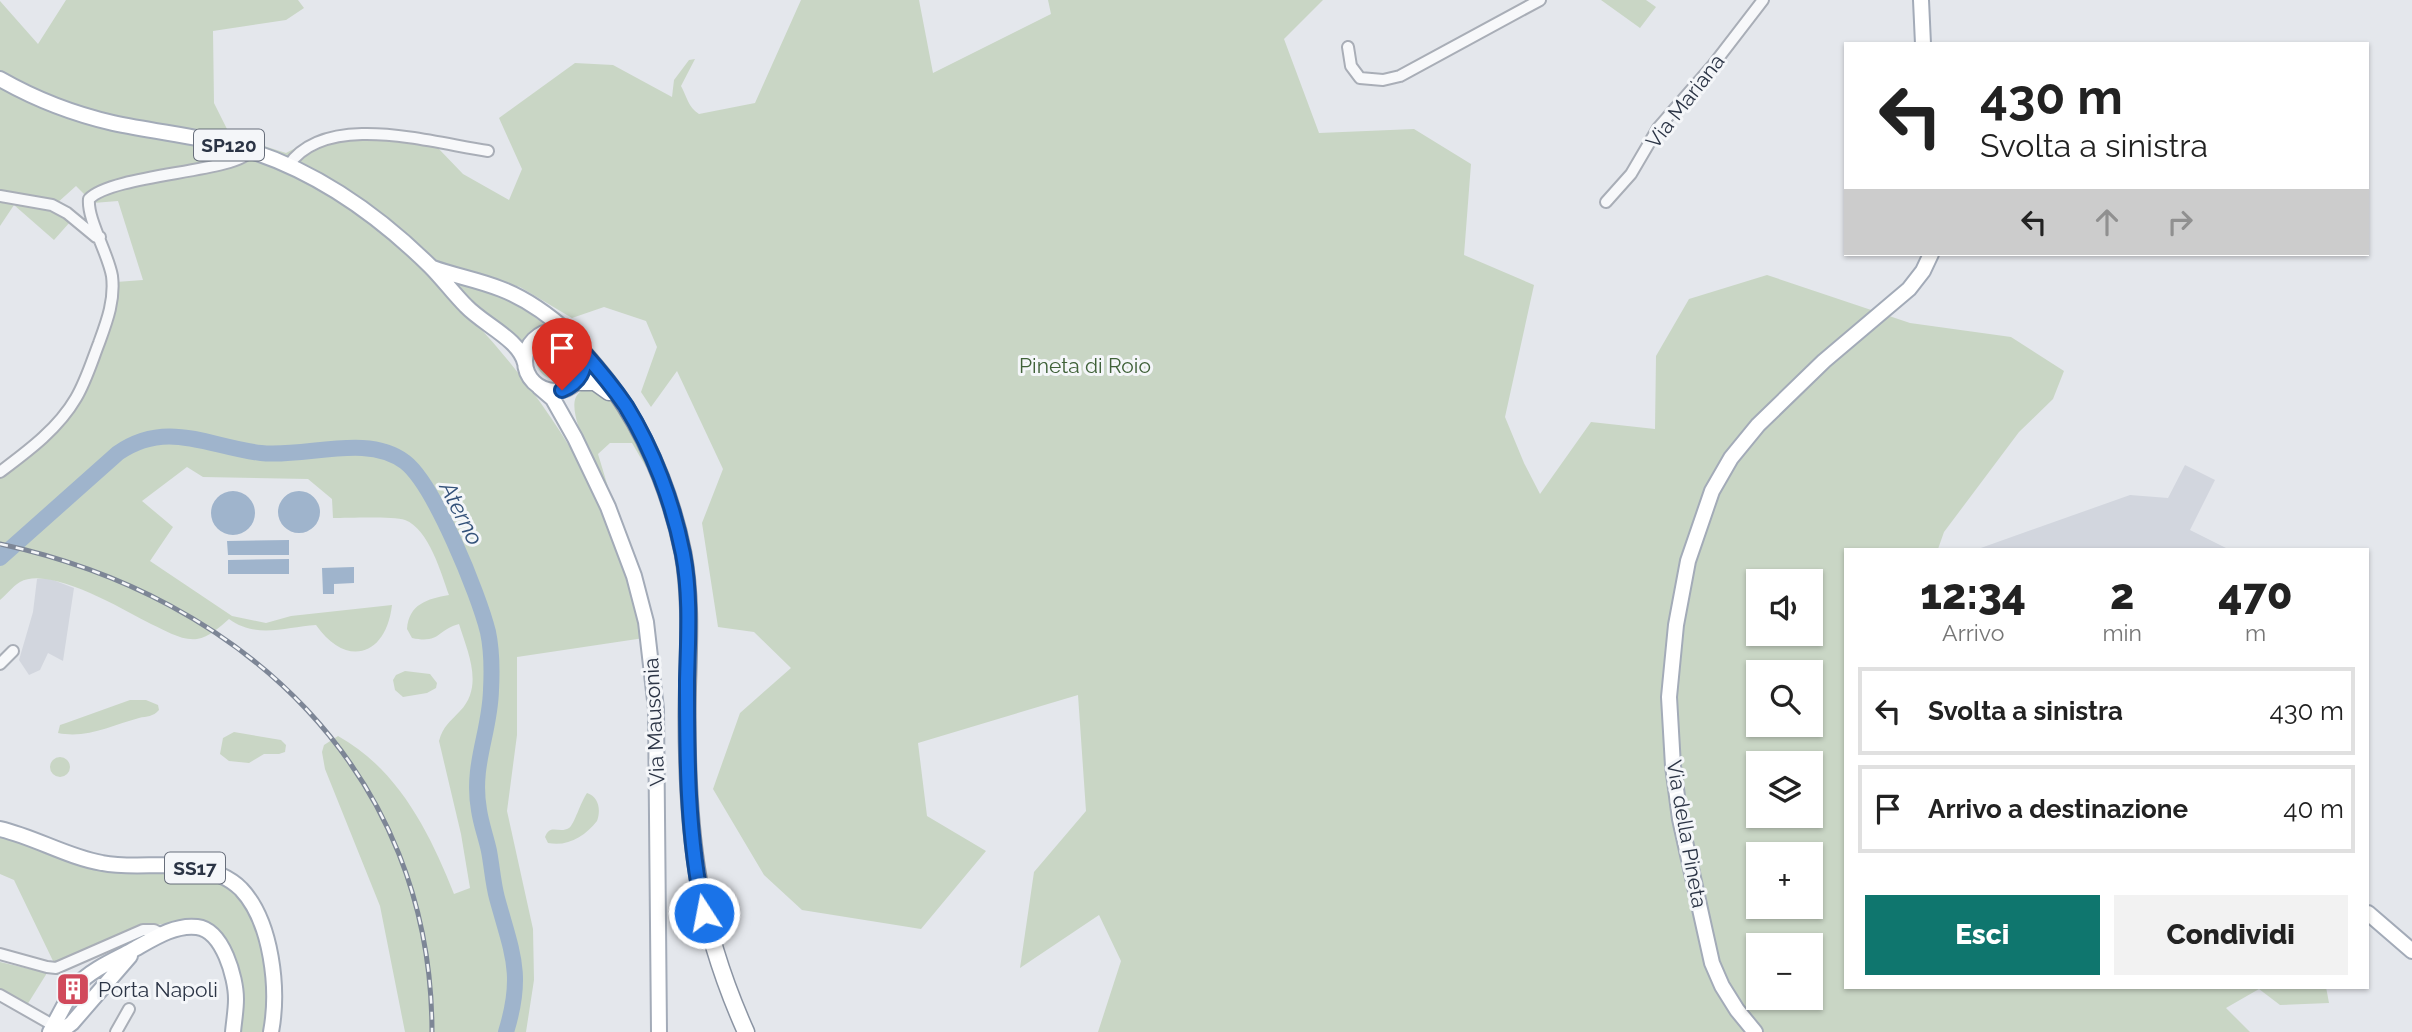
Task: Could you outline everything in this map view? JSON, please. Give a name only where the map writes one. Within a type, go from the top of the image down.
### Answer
[{"type":"highway","points":[[580,346],[625,406],[646,444],[671,510],[683,554],[687,581],[687,778],[695,867],[709,933],[725,984],[746,1032]]},
{"type":"highway","points":[[573,385],[595,382],[605,389],[630,419],[646,444]]},
{"type":"main road","points":[[1921,0],[1923,42]]},
{"type":"main road","name":"SP120","points":[[0,79],[38,98],[96,119],[250,151],[288,166],[343,195],[382,224],[431,267],[477,317],[515,344],[523,354],[525,363]]},
{"type":"main road","name":"Via della Pineta","points":[[1755,1032],[1722,986],[1712,963],[1680,819],[1673,766],[1669,697],[1676,625],[1688,561],[1712,491],[1758,425],[1824,361],[1909,289],[1923,271],[1930,256]]},
{"type":"main road","name":"SP120","points":[[431,267],[519,297],[559,324],[580,346]]},
{"type":"main road","points":[[560,332],[580,346],[584,368],[573,385],[554,391],[539,387],[529,377],[525,363],[529,346],[542,334],[560,332]]},
{"type":"main road","name":"Via Mausonia","points":[[569,428],[564,408],[573,385]]},
{"type":"main road","name":"Via Mausonia","points":[[539,387],[553,400],[608,507],[640,599],[651,653],[656,709],[658,789],[659,1032]]},
{"type":"main road","name":"SS17","points":[[0,829],[94,862],[111,865],[192,867],[211,871],[234,883],[254,909],[269,952],[275,990],[271,1032]]},
{"type":"main road","points":[[2369,914],[2412,951]]},
{"type":"main road","points":[[56,1030],[74,989],[95,971],[162,934],[197,927],[208,931],[229,962],[236,991],[233,1032]]},
{"type":"main road","points":[[56,1030],[74,1020],[124,962],[145,943]]},
{"type":"street","points":[[1348,47],[1351,66],[1360,78],[1391,79],[1540,0]]},
{"type":"street","name":"Via Mariana","points":[[1606,202],[1631,174],[1658,128],[1713,65],[1763,0]]},
{"type":"street","points":[[288,166],[297,155],[313,144],[348,134],[388,135],[488,151]]},
{"type":"street","points":[[0,472],[53,428],[73,403],[81,390],[103,333],[112,301],[113,285],[109,262],[89,209],[89,199],[98,193],[220,164],[246,156],[250,151]]},
{"type":"street","points":[[0,196],[52,205],[96,237],[100,237]]},
{"type":"street","points":[[0,664],[13,651]]},
{"type":"street","points":[[0,954],[56,968],[143,930],[154,930],[162,934]]},
{"type":"street","points":[[0,995],[56,1030]]},
{"type":"street","points":[[116,1032],[129,1009]]},
{"type":"shaded area","points":[[2185,465],[2215,480],[2190,530],[2226,548],[1981,548],[2130,495],[2168,498]]},
{"type":"shaded area","points":[[48,578],[74,588],[63,661],[48,653],[40,670],[29,675],[19,660],[33,612],[37,579]]},
{"type":"green space","name":"Pineta di Roio","points":[[66,0],[298,0],[304,8],[286,20],[213,31],[214,103],[230,135],[286,153],[318,136],[368,127],[437,147],[463,174],[509,200],[522,169],[499,118],[575,63],[613,65],[672,97],[674,80],[689,60],[695,59],[681,86],[690,105],[699,114],[755,103],[801,0],[919,0],[933,73],[1051,14],[1048,0],[1323,0],[1284,39],[1319,133],[1414,129],[1471,164],[1464,255],[1534,285],[1505,417],[1540,494],[1591,422],[1655,429],[1656,356],[1689,299],[1767,275],[1910,323],[2011,337],[2064,371],[2053,399],[2019,432],[1944,532],[1938,548],[1844,548],[1844,989],[2259,989],[2226,1008],[2250,1032],[1098,1032],[1121,961],[1099,915],[1020,968],[1034,872],[1086,811],[1078,695],[918,743],[927,816],[986,851],[921,929],[802,910],[764,875],[713,789],[740,713],[791,668],[754,632],[718,627],[702,523],[723,469],[677,371],[651,407],[641,392],[657,347],[646,321],[604,307],[572,318],[520,287],[435,262],[320,175],[80,108],[40,93],[0,72],[0,1],[38,44]]},
{"type":"green space","points":[[1601,0],[1646,0],[1656,7],[1640,28]]},
{"type":"green space","points":[[0,87],[45,107],[249,157],[305,181],[354,212],[400,249],[444,290],[485,334],[541,403],[588,479],[614,537],[644,638],[517,657],[517,735],[507,811],[533,929],[534,980],[526,1032],[405,1032],[380,906],[325,769],[322,752],[324,745],[338,736],[359,750],[395,784],[410,804],[434,848],[454,894],[470,888],[461,834],[439,741],[445,728],[467,701],[473,680],[472,669],[459,624],[428,639],[412,638],[407,629],[415,608],[433,598],[449,595],[433,553],[421,532],[413,525],[405,520],[391,518],[333,518],[332,499],[308,479],[203,477],[187,467],[142,501],[173,527],[150,561],[232,616],[266,623],[291,616],[392,605],[382,636],[373,646],[363,651],[340,647],[328,639],[316,625],[260,630],[250,629],[229,619],[206,636],[197,639],[185,638],[167,632],[86,591],[49,579],[33,578],[20,582],[0,600],[0,476],[66,417],[116,282],[143,280],[118,201],[93,203],[76,186],[56,204],[70,222],[54,240],[14,205],[0,226]]},
{"type":"green space","points":[[441,274],[511,302],[550,329],[538,332],[526,346],[483,317]]},
{"type":"green space","points":[[555,343],[568,348],[573,361],[568,374],[555,379],[542,374],[537,361],[542,348]]},
{"type":"green space","points":[[590,387],[607,396],[621,411],[634,431],[646,460],[646,467],[632,443],[610,443],[598,454],[608,487],[579,429],[574,405],[579,393]]},
{"type":"green space","points":[[405,671],[430,674],[437,683],[436,688],[427,693],[403,697],[395,690],[393,680],[396,675]]},
{"type":"green space","points":[[130,700],[146,700],[158,705],[159,710],[150,716],[89,733],[58,733],[60,725]]},
{"type":"green space","points":[[234,732],[281,740],[286,745],[285,752],[264,754],[249,763],[229,761],[220,754],[223,738]]},
{"type":"green space","points":[[60,757],[67,760],[70,767],[67,774],[60,777],[53,774],[50,767],[53,760]]},
{"type":"green space","points":[[587,793],[598,804],[597,821],[576,839],[548,843],[545,837],[549,831],[565,830],[571,826]]},
{"type":"green space","points":[[0,837],[48,851],[198,874],[228,887],[244,904],[253,920],[264,957],[267,996],[265,1032],[239,1032],[229,952],[184,920],[135,929],[54,963],[14,880],[0,874]]},
{"type":"green space","points":[[0,962],[47,973],[27,1005],[0,989]]},
{"type":"green space","name":"Pineta di Roio","points":[[2259,989],[2326,989],[2329,1003],[2280,1005]]},
{"type":"water","points":[[233,491],[248,498],[255,513],[248,528],[233,535],[218,528],[211,513],[218,498]]},
{"type":"water","points":[[299,491],[314,497],[320,512],[314,527],[299,533],[284,527],[278,512],[284,497]]},
{"type":"water","points":[[289,540],[289,555],[228,555],[227,541]]},
{"type":"water","points":[[289,559],[289,574],[228,574],[228,560]]},
{"type":"water","points":[[354,567],[354,583],[334,584],[334,594],[323,594],[322,568]]},
{"type":"waterway","name":"Aterno","points":[[0,558],[118,453],[136,443],[154,438],[188,438],[242,450],[279,454],[336,448],[373,449],[390,453],[405,462],[417,474],[429,493],[454,541],[483,615],[489,639],[492,668],[490,706],[479,764],[477,794],[496,892],[514,964],[514,994],[506,1032]]},
{"type":"railway","points":[[0,544],[88,569],[170,606],[243,653],[307,710],[359,777],[399,853],[423,939],[432,1032]]},
{"type":"place","name":"Porta Napoli","points":[[73,989]]},
{"type":"route","points":[[562,390],[577,382],[581,375],[585,360],[583,352],[632,417],[656,466],[677,530],[688,590],[687,778],[690,822],[704,913]]}]
